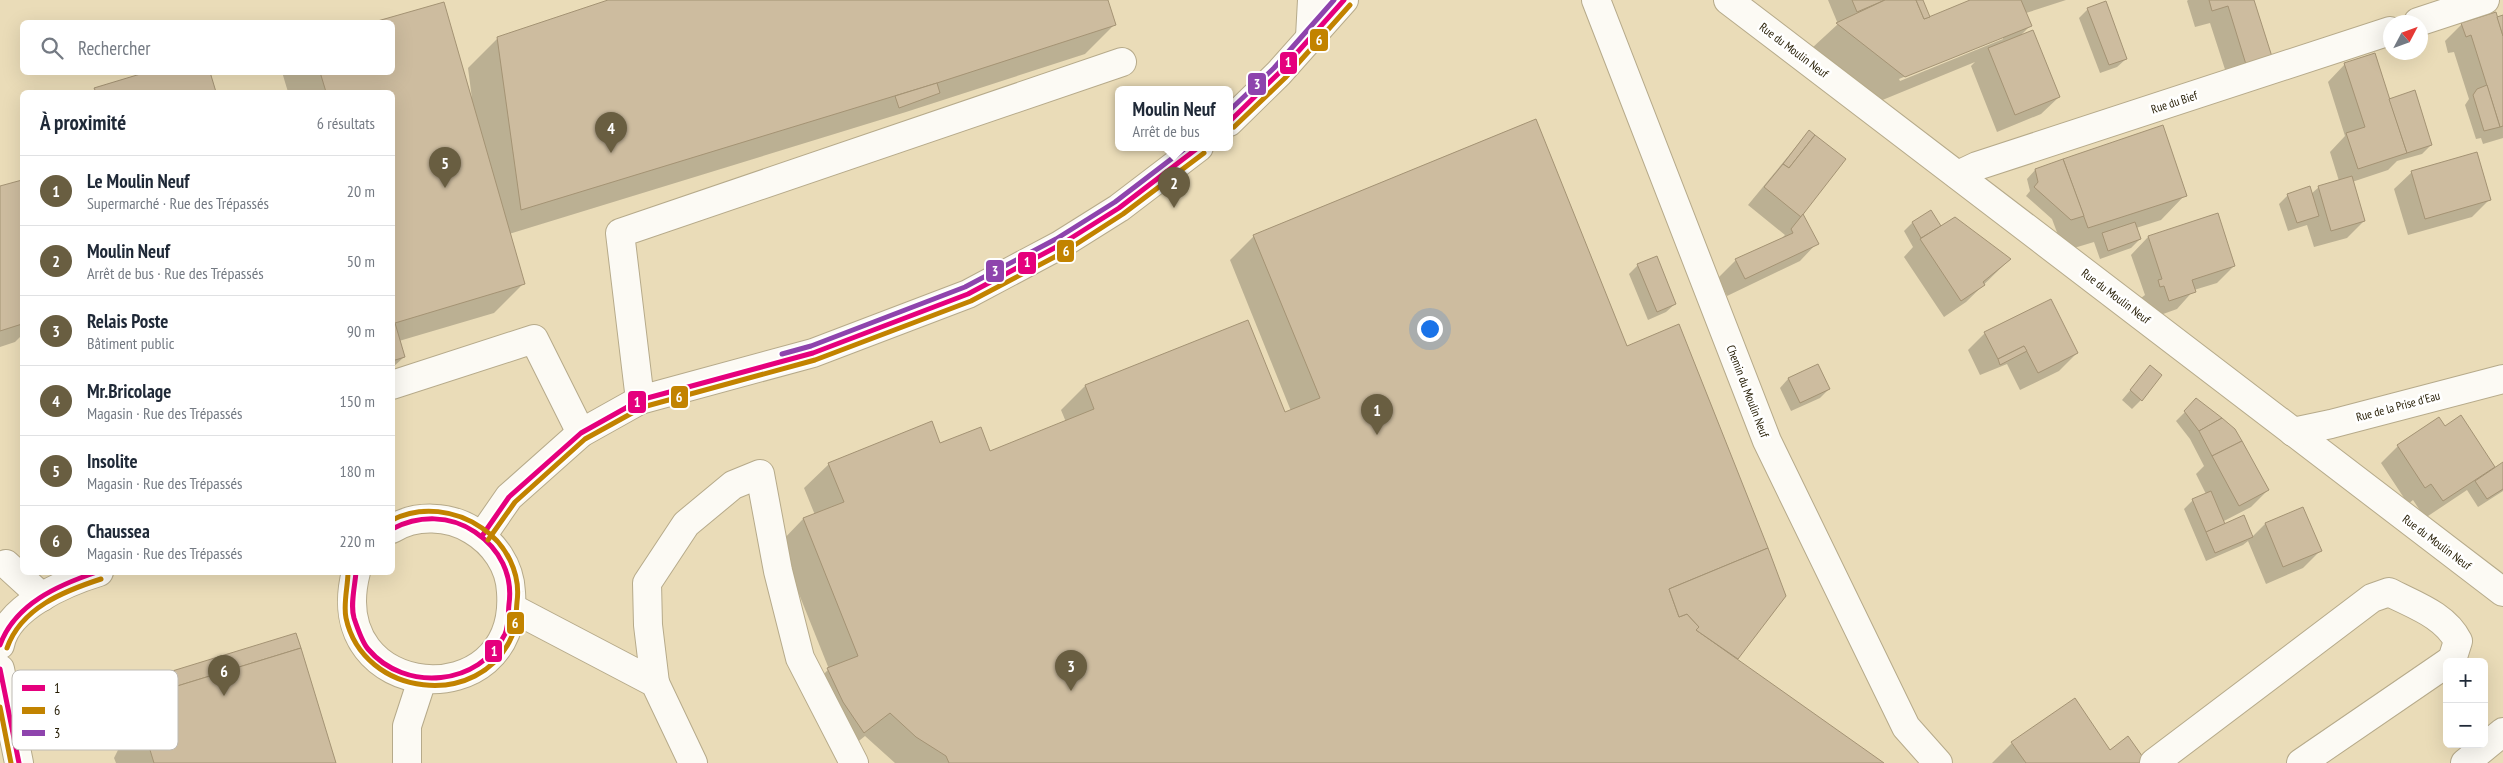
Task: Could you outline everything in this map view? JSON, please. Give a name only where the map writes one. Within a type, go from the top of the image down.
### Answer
[{"type":"street","points":[[1310,37],[1312,0]]},
{"type":"street","points":[[1233,118],[1279,73],[1344,0]]},
{"type":"street","name":"Chemin du Moulin Neuf","points":[[1596,0],[1767,441],[1906,727],[1938,763]]},
{"type":"street","name":"Rue du Moulin Neuf","points":[[1728,0],[2503,592]]},
{"type":"street","points":[[2428,19],[2485,0]]},
{"type":"street","name":"Rue du Bief","points":[[1958,175],[1987,163],[2383,34]]},
{"type":"street","points":[[640,400],[620,233],[1122,62]]},
{"type":"street","points":[[482,536],[509,497],[581,433],[640,400],[814,353],[968,294],[1060,245],[1118,208],[1194,151]]},
{"type":"street","points":[[395,384],[534,338],[581,433]]},
{"type":"street","name":"Rue de la Prise d'Eau","points":[[2293,432],[2331,424],[2503,379]]},
{"type":"street","points":[[693,763],[656,683],[648,625],[647,583],[686,524],[733,485],[760,474],[778,571],[800,658],[854,763]]},
{"type":"street","points":[[355,575],[351,594],[354,624],[369,651],[392,671],[422,680],[448,679],[472,670],[492,654],[506,633],[512,608],[511,581],[500,556],[482,536],[463,524],[440,519],[395,523]]},
{"type":"street","points":[[6,564],[42,597]]},
{"type":"street","points":[[0,645],[2,636],[18,614],[42,597],[89,575]]},
{"type":"street","points":[[2154,763],[2372,598],[2389,592],[2432,614],[2452,628],[2458,641],[2453,658]]},
{"type":"street","points":[[512,608],[656,683]]},
{"type":"street","points":[[2300,763],[2443,666]]},
{"type":"street","points":[[0,669],[12,728]]},
{"type":"street","points":[[407,763],[407,726],[422,680]]},
{"type":"street","points":[[2465,763],[2503,732]]},
{"type":"street","points":[[16,750],[19,763]]},
{"type":"building","points":[[608,0],[1108,0],[1116,25],[937,83],[521,210],[497,37]]},
{"type":"building","points":[[1852,0],[1885,0],[1857,12]]},
{"type":"building","points":[[1885,0],[1916,0],[1924,19],[1970,0],[2021,0],[2032,26],[1905,77],[1836,23]]},
{"type":"building","points":[[1916,0],[1923,0],[1930,17],[1924,19]]},
{"type":"building","points":[[2209,0],[2254,0],[2274,63],[2248,71],[2228,6],[2212,11]]},
{"type":"building","points":[[2106,1],[2127,59],[2109,65],[2087,8]]},
{"type":"building","points":[[444,2],[525,284],[395,323],[395,90],[325,90],[321,75],[395,75],[395,20],[381,20]]},
{"type":"building","points":[[2496,12],[2503,36],[2503,126],[2500,127],[2471,35],[2466,37],[2461,23]]},
{"type":"building","points":[[2503,15],[2503,36],[2497,17]]},
{"type":"building","points":[[2033,30],[2060,97],[2015,115],[1988,48]]},
{"type":"building","points":[[2375,53],[2407,153],[2358,169],[2346,133],[2365,127],[2344,63]]},
{"type":"building","points":[[137,75],[211,75],[215,90],[95,90],[94,88]]},
{"type":"building","points":[[937,83],[940,93],[899,108],[895,96]]},
{"type":"building","points":[[2487,85],[2500,127],[2484,131],[2473,95],[2477,89]]},
{"type":"building","points":[[2415,90],[2432,145],[2407,153],[2389,99]]},
{"type":"building","points":[[1536,119],[1627,346],[1679,324],[1768,548],[1669,589],[1679,617],[1687,614],[1699,627],[1696,630],[1884,763],[949,763],[946,756],[916,737],[890,713],[864,733],[843,702],[827,668],[858,656],[803,518],[844,502],[828,463],[932,421],[940,443],[981,427],[990,451],[1094,409],[1085,385],[1248,320],[1285,412],[1320,398],[1253,235]]},
{"type":"building","points":[[2163,125],[2187,196],[2088,228],[2063,159]]},
{"type":"building","points":[[1809,130],[1815,135],[1789,168],[1783,164]]},
{"type":"building","points":[[1815,135],[1846,159],[1801,217],[1764,187],[1783,164],[1789,168]]},
{"type":"building","points":[[2477,152],[2491,200],[2425,219],[2411,171]]},
{"type":"building","points":[[2063,159],[2084,216],[2071,220],[2034,187],[2038,182],[2035,169]]},
{"type":"building","points":[[2352,176],[2365,221],[2331,231],[2318,186]]},
{"type":"building","points":[[20,181],[20,325],[0,331],[0,186]]},
{"type":"building","points":[[2310,186],[2319,216],[2297,223],[2287,194]]},
{"type":"building","points":[[1931,210],[1941,226],[1921,238],[1912,222]]},
{"type":"building","points":[[2218,213],[2235,266],[2192,280],[2196,292],[2169,301],[2164,286],[2160,287],[2158,280],[2162,279],[2148,236]]},
{"type":"building","points":[[1803,214],[1819,244],[1745,279],[1735,259],[1793,233],[1791,229]]},
{"type":"building","points":[[1955,217],[2011,259],[1983,282],[1985,285],[1961,301],[1920,239]]},
{"type":"building","points":[[2135,222],[2141,239],[2108,251],[2102,233]]},
{"type":"building","points":[[1657,256],[1676,304],[1657,312],[1637,264]]},
{"type":"building","points":[[2051,299],[2078,353],[2038,373],[2024,346],[1998,359],[1984,332]]},
{"type":"building","points":[[395,323],[405,357],[395,360]]},
{"type":"building","points":[[2024,346],[2027,351],[2000,365],[1998,359]]},
{"type":"building","points":[[1818,364],[1830,389],[1800,403],[1788,378]]},
{"type":"building","points":[[2150,365],[2162,375],[2142,401],[2130,390]]},
{"type":"building","points":[[2196,398],[2222,418],[2199,431],[2184,411]]},
{"type":"building","points":[[2461,415],[2495,467],[2443,501],[2431,484],[2425,488],[2397,445],[2439,417],[2445,426]]},
{"type":"building","points":[[2222,418],[2235,429],[2242,441],[2212,456],[2199,431]]},
{"type":"building","points":[[2242,441],[2269,490],[2239,506],[2212,456]]},
{"type":"building","points":[[2503,462],[2503,489],[2487,499],[2475,481]]},
{"type":"building","points":[[2211,491],[2225,524],[2206,532],[2192,499]]},
{"type":"building","points":[[2303,507],[2322,551],[2283,567],[2265,523]]},
{"type":"building","points":[[2244,515],[2253,537],[2215,553],[2206,532]]},
{"type":"building","points":[[1768,548],[1786,596],[1738,659],[1696,630],[1699,627],[1687,614],[1679,617],[1669,589]]},
{"type":"building","points":[[296,633],[301,648],[178,686],[178,670],[176,670]]},
{"type":"building","points":[[301,648],[336,763],[154,763],[150,750],[178,750],[178,686]]},
{"type":"building","points":[[2075,698],[2110,750],[2128,736],[2145,760],[2141,763],[2026,763],[2011,742]]},
{"type":"transit line","name":"3","points":[[1233,107],[1274,68],[1334,0]]},
{"type":"transit line","name":"1","points":[[1233,118],[1279,73],[1344,0]]},
{"type":"transit line","name":"6","points":[[1234,127],[1285,78],[1350,5]]},
{"type":"transit line","name":"3","points":[[782,354],[811,346],[965,287],[1056,239],[1115,202],[1182,151]]},
{"type":"transit line","name":"1","points":[[482,536],[509,497],[581,433],[640,400],[813,353],[968,294],[1060,245],[1119,208],[1194,151]]},
{"type":"transit line","name":"6","points":[[488,540],[515,502],[585,439],[643,407],[815,360],[971,301],[1064,252],[1123,214],[1204,153]]},
{"type":"transit line","name":"6","points":[[348,575],[346,618],[357,645],[375,665],[398,678],[423,685],[450,684],[475,676],[496,660],[512,636],[518,591],[514,570],[505,551],[482,528],[461,517],[426,511],[415,512],[395,519]]},
{"type":"transit line","name":"1","points":[[356,575],[353,601],[354,618],[366,646],[383,663],[402,673],[421,677],[441,677],[460,673],[478,664],[493,651],[505,634],[510,593],[507,573],[491,546],[465,526],[445,520],[424,519],[395,528]]},
{"type":"transit line","name":"1","points":[[0,645],[16,618],[27,607],[53,590],[89,575]]},
{"type":"transit line","name":"6","points":[[7,648],[22,622],[45,603],[73,589],[101,579]]},
{"type":"transit line","name":"1","points":[[0,669],[12,728]]},
{"type":"transit line","name":"6","points":[[0,707],[11,763]]},
{"type":"transit line","name":"1","points":[[16,750],[19,763]]},
{"type":"place","name":"Mr.Bricolage","points":[[611,153]]},
{"type":"place","name":"Insolite","points":[[445,188]]},
{"type":"place","name":"Moulin Neuf","points":[[1174,208]]},
{"type":"place","name":"Le Moulin Neuf","points":[[1377,435]]},
{"type":"place","name":"Relais Poste","points":[[1071,691]]},
{"type":"place","name":"Chaussea","points":[[224,696]]}]
